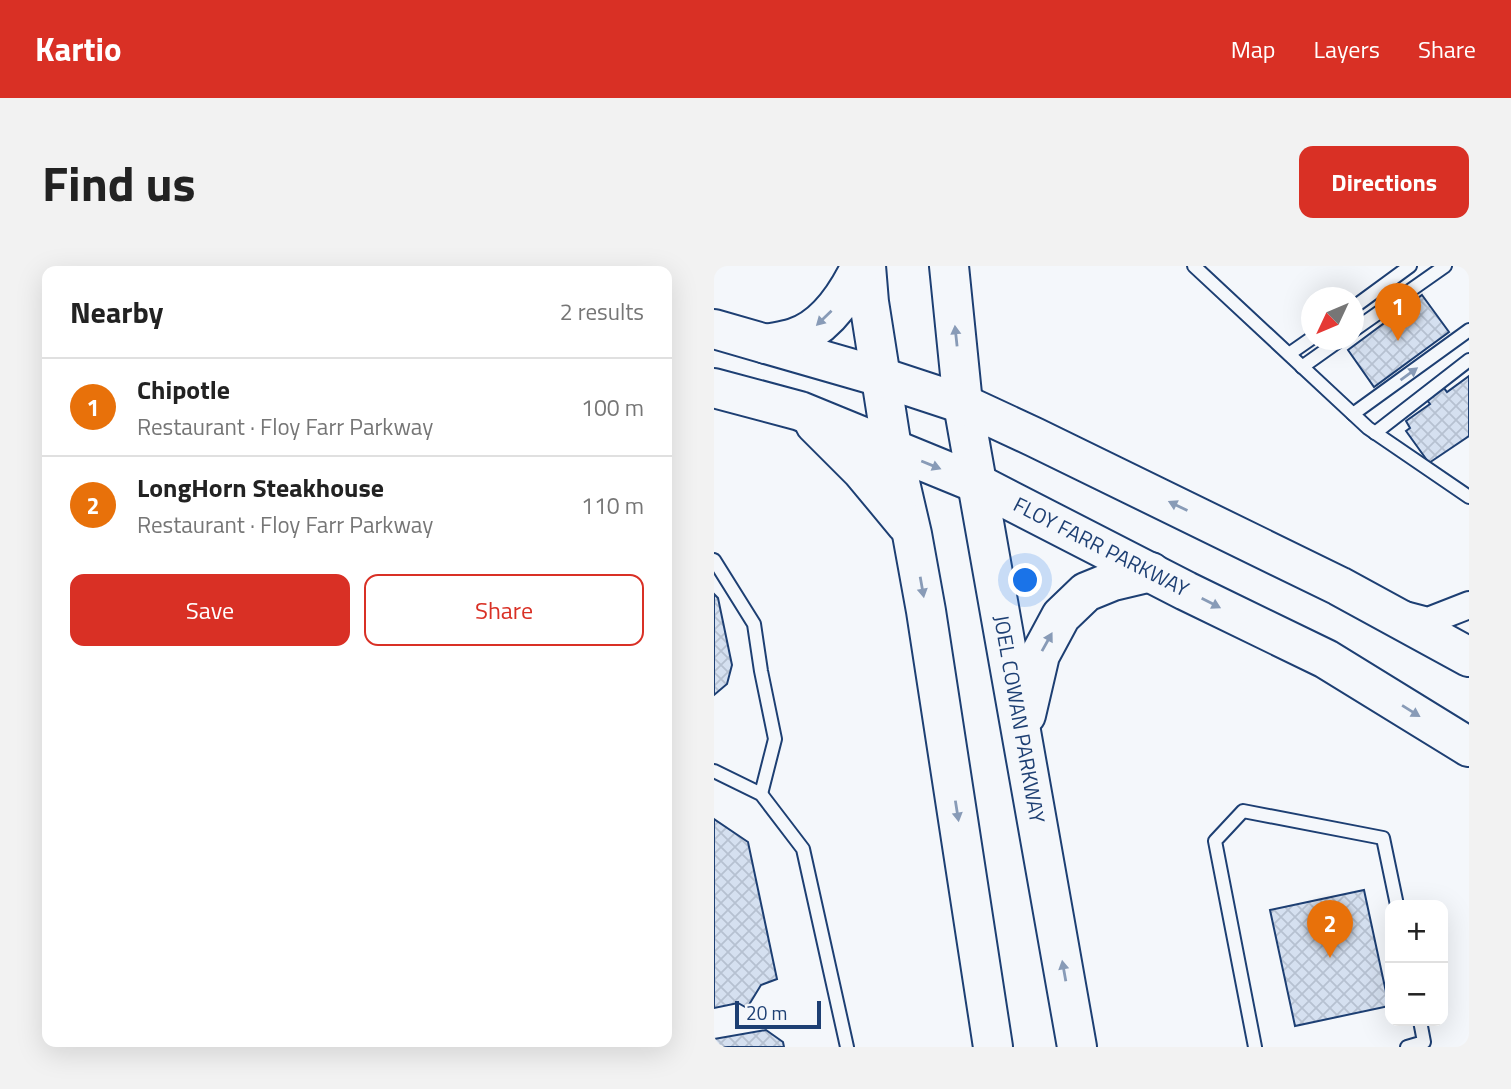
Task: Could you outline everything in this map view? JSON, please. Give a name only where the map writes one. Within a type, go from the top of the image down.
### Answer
[{"type":"main road","points":[[766,344],[795,338],[822,322],[850,288],[861,266]]},
{"type":"main road","points":[[866,266],[869,302],[892,448],[926,611],[993,1047]]},
{"type":"main road","name":"JOEL COWAN PARKWAY","points":[[949,266],[963,404],[1077,1047]]},
{"type":"main road","points":[[714,329],[881,377],[963,404],[1339,586],[1469,657]]},
{"type":"main road","name":"FLOY FARR PARKWAY","points":[[714,388],[800,411],[976,483],[1326,659],[1469,747]]},
{"type":"main road","points":[[800,411],[862,471],[902,517],[912,534]]},
{"type":"main road","points":[[1022,731],[1040,655],[1061,616],[1086,592],[1113,581],[1151,572]]},
{"type":"street","points":[[1375,606],[1428,621],[1469,605]]},
{"type":"lane","points":[[1194,266],[1375,433],[1467,492]]},
{"type":"lane","points":[[1364,299],[1410,266]]},
{"type":"lane","points":[[1364,322],[1445,266]]},
{"type":"lane","points":[[1353,414],[1469,331]]},
{"type":"lane","points":[[1289,354],[1301,345]]},
{"type":"lane","points":[[1302,367],[1326,350]]},
{"type":"lane","points":[[1375,433],[1469,360]]},
{"type":"lane","points":[[714,560],[754,624],[775,738],[761,794]]},
{"type":"lane","points":[[714,771],[761,794],[803,849],[847,1047]]},
{"type":"lane","points":[[1255,1047],[1215,841],[1243,811],[1383,838],[1396,900]]},
{"type":"lane","points":[[1408,1047],[1424,1042],[1421,1026]]},
{"type":"building","points":[[1422,295],[1449,332],[1374,387],[1348,350],[1364,350],[1364,338]]},
{"type":"building","points":[[1469,376],[1469,436],[1429,463],[1406,431],[1410,428],[1406,421],[1430,404],[1424,396],[1441,384],[1447,392]]},
{"type":"building","points":[[714,594],[718,598],[732,665],[727,684],[714,695]]},
{"type":"building","points":[[714,819],[748,842],[777,979],[761,985],[747,1008],[738,1003],[714,1008]]},
{"type":"building","points":[[1364,890],[1385,987],[1385,1007],[1295,1026],[1270,910]]},
{"type":"building","points":[[766,1030],[783,1042],[784,1047],[714,1047],[714,1039]]},
{"type":"place","name":"Chipotle","points":[[1398,341]]},
{"type":"place","name":"LongHorn Steakhouse","points":[[1330,958]]}]
